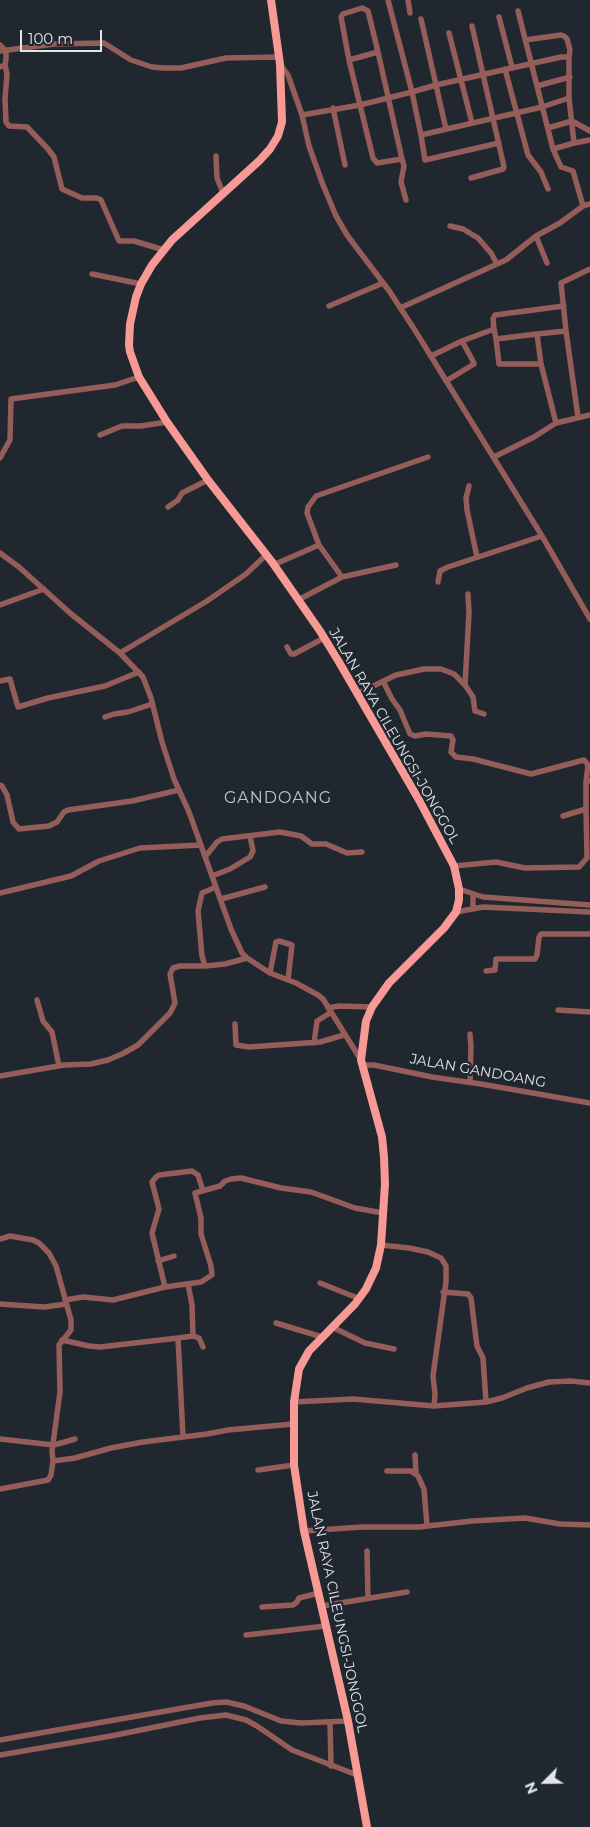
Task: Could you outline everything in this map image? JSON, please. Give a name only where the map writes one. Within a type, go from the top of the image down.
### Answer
[{"type":"main road","name":"JALAN RAYA CILEUNGSI-JONGGOL","points":[[271,0],[279,60],[282,122],[278,136],[259,161],[172,240],[149,269],[141,284],[130,324],[129,345],[139,378],[167,422],[208,480],[273,565],[324,638],[419,800],[454,866],[459,888],[456,912],[444,928],[389,983],[372,1007],[366,1021],[362,1062],[382,1137],[384,1156],[381,1245],[376,1268],[366,1289],[360,1298],[309,1351],[299,1369],[294,1402],[294,1466],[304,1531],[348,1721],[367,1827]]},
{"type":"street","points":[[388,0],[412,92],[425,160],[499,143]]},
{"type":"street","points":[[408,0],[410,13]]},
{"type":"street","points":[[402,159],[377,164],[374,161],[349,60],[341,17],[343,14],[362,8],[368,11],[404,166],[401,182],[406,200]]},
{"type":"street","points":[[518,11],[553,149],[562,167],[573,171],[583,206]]},
{"type":"street","points":[[500,17],[512,67]]},
{"type":"street","points":[[421,20],[446,129]]},
{"type":"street","points":[[471,178],[503,169],[504,167],[472,26]]},
{"type":"street","points":[[449,33],[472,123]]},
{"type":"street","points":[[525,40],[561,35],[567,39],[570,50],[569,98],[574,143]]},
{"type":"street","points":[[3,51],[68,43],[104,43],[131,60],[152,67],[163,68],[181,68],[226,58],[279,60],[288,75],[302,115],[309,146],[336,216],[355,248],[383,283],[431,356],[542,536],[590,619]]},
{"type":"street","points":[[0,45],[3,51],[2,66],[7,74],[5,99],[7,124],[10,127],[27,127],[48,149],[54,157],[62,189],[82,198],[97,198],[101,200],[120,241],[134,241],[164,250]]},
{"type":"street","points":[[349,60],[378,52]]},
{"type":"street","points":[[302,115],[333,108],[360,105],[512,67],[569,57]]},
{"type":"street","points":[[505,69],[528,155],[541,172],[548,190]]},
{"type":"street","points":[[537,86],[570,77]]},
{"type":"street","points":[[421,135],[542,107],[569,98]]},
{"type":"street","points":[[333,108],[346,165]]},
{"type":"street","points":[[548,128],[572,121],[590,130]]},
{"type":"street","points":[[553,149],[590,140]]},
{"type":"street","points":[[216,156],[217,178],[223,193]]},
{"type":"street","points":[[400,308],[506,260],[536,236],[560,223],[583,206],[590,204]]},
{"type":"street","points":[[450,226],[478,238],[491,253],[497,264]]},
{"type":"street","points":[[536,236],[547,263]]},
{"type":"street","points":[[578,417],[561,283],[590,269]]},
{"type":"street","points":[[92,274],[141,284]]},
{"type":"street","points":[[329,306],[383,283]]},
{"type":"street","points":[[541,364],[500,364],[493,319],[495,316],[564,306]]},
{"type":"street","points":[[431,356],[462,341],[494,329]]},
{"type":"street","points":[[496,339],[566,331]]},
{"type":"street","points":[[537,334],[541,364],[556,424]]},
{"type":"street","points":[[446,381],[474,364],[462,341]]},
{"type":"street","points":[[0,458],[10,440],[11,399],[115,384],[139,378]]},
{"type":"street","points":[[494,457],[556,424],[590,415]]},
{"type":"street","points":[[100,436],[122,426],[141,426],[167,422]]},
{"type":"street","points":[[342,577],[320,545],[307,513],[312,500],[316,496],[428,457]]},
{"type":"street","points":[[168,507],[178,500],[182,493],[208,480]]},
{"type":"street","points":[[469,486],[466,498],[467,510],[477,557]]},
{"type":"street","points":[[438,582],[440,571],[542,536]]},
{"type":"street","points":[[273,565],[320,545]]},
{"type":"street","points":[[0,552],[70,613],[120,653],[139,672],[146,684],[165,751],[179,790],[231,929],[242,953],[270,973],[296,982],[318,995],[362,1062]]},
{"type":"street","points":[[120,653],[207,601],[246,574],[266,556]]},
{"type":"street","points":[[298,600],[342,577],[396,565]]},
{"type":"street","points":[[0,605],[44,589]]},
{"type":"street","points":[[465,685],[469,613],[468,594]]},
{"type":"street","points":[[287,647],[289,652],[294,654],[324,638]]},
{"type":"street","points":[[357,694],[396,676],[424,669],[441,669],[454,674],[465,685],[473,697],[475,711],[484,714]]},
{"type":"street","points":[[0,681],[10,679],[18,707],[48,698],[104,686],[139,672]]},
{"type":"street","points":[[383,681],[400,710],[408,732],[412,735],[436,734],[451,736],[453,740],[451,752],[456,757],[474,759],[531,774],[584,760],[588,765],[586,809],[588,858],[583,864],[575,868],[525,868],[496,862],[454,866]]},
{"type":"street","points":[[104,717],[152,704]]},
{"type":"street","points":[[0,785],[6,792],[13,822],[19,828],[49,826],[57,822],[64,812],[68,810],[150,798],[179,790]]},
{"type":"street","points":[[563,816],[586,809]]},
{"type":"street","points":[[205,857],[217,842],[222,839],[288,833],[301,836],[312,844],[326,844],[347,853],[362,852]]},
{"type":"street","points":[[212,876],[230,869],[250,857],[252,851],[250,836]]},
{"type":"street","points":[[0,893],[72,876],[99,861],[140,848],[201,846]]},
{"type":"street","points":[[220,899],[265,887]]},
{"type":"street","points":[[205,966],[202,956],[198,911],[202,893],[216,888]]},
{"type":"street","points":[[459,888],[483,897],[590,905]]},
{"type":"street","points":[[473,894],[473,908]]},
{"type":"street","points":[[571,911],[572,904]]},
{"type":"street","points":[[456,912],[482,907],[590,912]]},
{"type":"street","points":[[486,971],[495,970],[496,958],[535,958],[538,955],[539,937],[541,934],[590,934]]},
{"type":"street","points":[[270,973],[276,942],[279,941],[292,945],[288,980]]},
{"type":"street","points":[[0,1076],[59,1066],[91,1064],[122,1054],[138,1045],[170,1013],[175,1003],[170,974],[173,968],[224,964],[247,958]]},
{"type":"street","points":[[37,1000],[43,1021],[52,1032],[59,1066]]},
{"type":"street","points":[[314,1043],[316,1021],[329,1010],[339,1006],[372,1007]]},
{"type":"street","points":[[558,1010],[590,1012]]},
{"type":"street","points":[[235,1024],[235,1042],[238,1046],[314,1043],[344,1035]]},
{"type":"street","points":[[470,1034],[472,1047],[470,1082]]},
{"type":"street","name":"JALAN GANDOANG","points":[[362,1062],[419,1075],[590,1103]]},
{"type":"street","points":[[165,1287],[152,1234],[159,1209],[152,1184],[153,1179],[165,1174],[196,1172],[204,1191]]},
{"type":"street","points":[[0,1304],[44,1307],[83,1298],[113,1300],[165,1287],[206,1280],[213,1273],[201,1234],[201,1218],[196,1192],[220,1186],[225,1181],[231,1179],[241,1178],[281,1188],[311,1192],[355,1208],[383,1213]]},
{"type":"street","points":[[0,1239],[13,1236],[34,1240],[41,1245],[55,1262],[72,1328],[62,1340],[59,1354],[61,1371],[60,1392],[51,1474],[48,1480],[0,1489]]},
{"type":"street","points":[[381,1245],[428,1252],[441,1258],[447,1270],[433,1376],[434,1406]]},
{"type":"street","points":[[158,1261],[174,1256]]},
{"type":"street","points":[[320,1283],[360,1298]]},
{"type":"street","points":[[188,1284],[192,1305],[193,1336]]},
{"type":"street","points":[[443,1292],[468,1294],[471,1298],[477,1346],[483,1358],[486,1402]]},
{"type":"street","points":[[276,1323],[322,1337]]},
{"type":"street","points":[[332,1327],[365,1343],[394,1348]]},
{"type":"street","points":[[62,1340],[89,1346],[100,1346],[193,1336],[199,1338],[203,1347]]},
{"type":"street","points":[[178,1338],[183,1437]]},
{"type":"street","points":[[294,1402],[353,1399],[434,1406],[486,1402],[549,1382],[571,1381],[590,1383]]},
{"type":"street","points":[[53,1461],[75,1458],[110,1448],[232,1429],[293,1424]]},
{"type":"street","points":[[0,1439],[54,1445],[75,1439]]},
{"type":"street","points":[[415,1455],[416,1473],[424,1489],[428,1526]]},
{"type":"street","points":[[258,1470],[294,1466]]},
{"type":"street","points":[[387,1471],[416,1473]]},
{"type":"street","points":[[304,1531],[362,1527],[397,1528],[472,1520],[525,1518],[560,1524],[590,1525]]},
{"type":"street","points":[[367,1551],[368,1598]]},
{"type":"street","points":[[322,1606],[407,1592]]},
{"type":"street","points":[[262,1607],[295,1604],[299,1598],[319,1593]]},
{"type":"street","points":[[246,1636],[326,1626]]},
{"type":"street","points":[[0,1740],[226,1702],[244,1706],[280,1720],[301,1723],[348,1721]]},
{"type":"street","points":[[0,1755],[217,1715],[235,1716],[257,1726],[292,1750],[357,1775]]},
{"type":"street","points":[[139,1716],[142,1729]]},
{"type":"street","points":[[330,1722],[331,1766]]},
{"type":"street","points":[[92,1724],[94,1738]]},
{"type":"district","name":"GANDOANG","points":[[278,798]]}]
